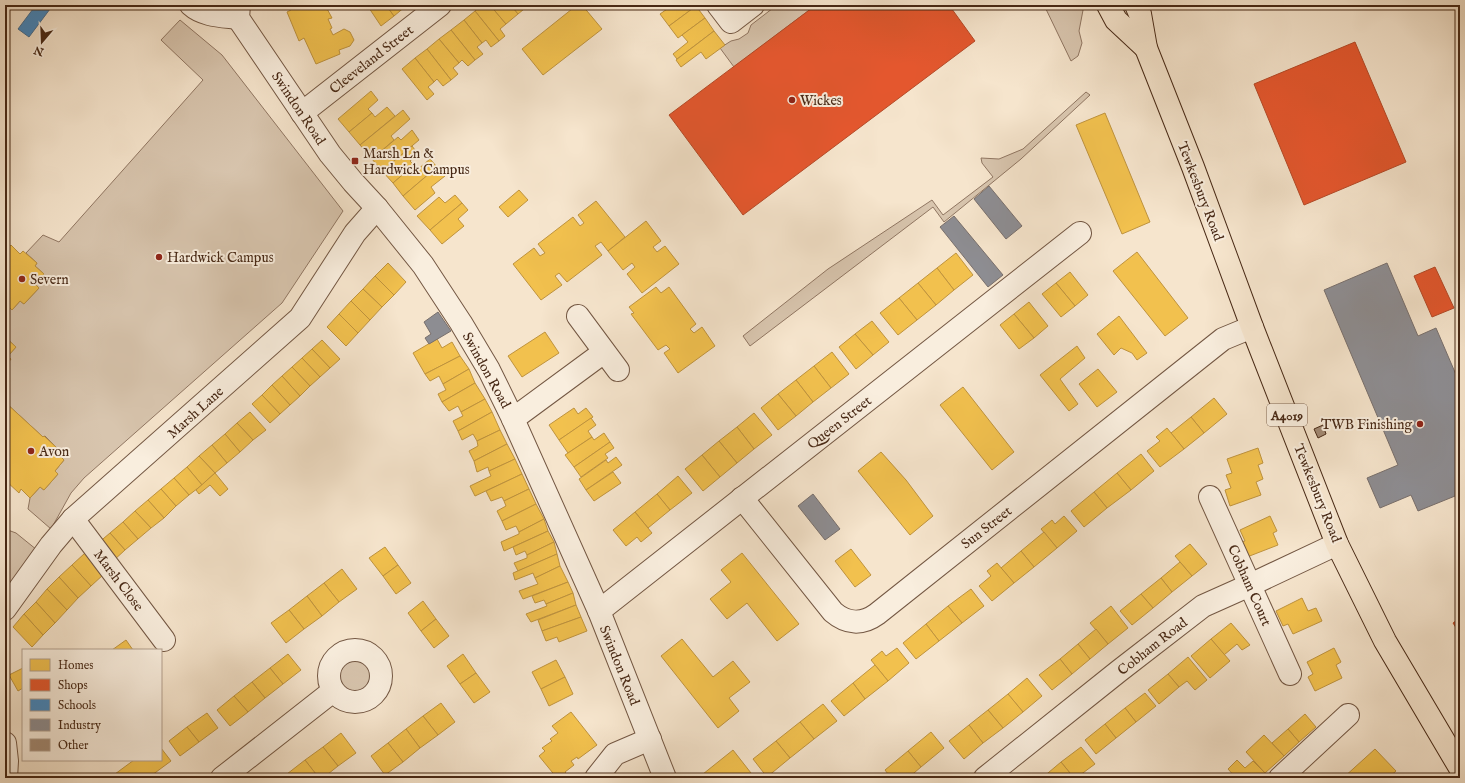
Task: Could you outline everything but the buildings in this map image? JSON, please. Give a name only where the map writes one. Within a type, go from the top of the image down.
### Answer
[{"type":"highway","name":"Tewkesbury Road","points":[[1108,5],[1116,20],[1146,48]]},
{"type":"highway","name":"Tewkesbury Road","points":[[1136,5],[1140,14],[1146,48],[1193,167],[1252,327],[1337,544],[1385,641],[1460,768]]},
{"type":"street","points":[[190,5],[196,9],[217,16],[238,11]]},
{"type":"street","name":"Cleeveland Street","points":[[302,113],[440,5]]},
{"type":"street","points":[[718,5],[731,22],[753,5]]},
{"type":"street","name":"Swindon Road","points":[[238,11],[302,113],[330,154],[377,208],[423,265],[489,370],[514,419],[599,611],[665,778]]},
{"type":"street","name":"Marsh Lane","points":[[5,609],[50,545],[73,519],[300,318],[355,233],[377,208]]},
{"type":"street","name":"Queen Street","points":[[599,611],[1080,234]]},
{"type":"street","points":[[578,316],[618,370]]},
{"type":"street","name":"Sun Street","points":[[742,498],[833,612],[840,618],[848,621],[864,622],[1223,339],[1252,327]]},
{"type":"street","points":[[514,419],[604,352]]},
{"type":"street","name":"Cobham Court","points":[[1210,497],[1290,674]]},
{"type":"street","name":"Marsh Close","points":[[73,519],[164,640]]},
{"type":"street","name":"Cobham Road","points":[[985,778],[1119,671],[1204,606],[1337,544]]},
{"type":"street","points":[[222,778],[333,691]]},
{"type":"street","points":[[1280,778],[1348,715]]},
{"type":"street","points":[[596,778],[615,754],[650,739]]},
{"type":"street","points":[[5,742],[7,761],[6,778]]},
{"type":"shaded area","points":[[777,5],[816,5],[734,67],[720,48],[748,33],[751,25]]},
{"type":"shaded area","points":[[1044,5],[1084,5],[1079,31],[1082,43],[1078,56],[1071,61]]},
{"type":"shaded area","name":"Hardwick Campus","points":[[180,20],[222,55],[343,211],[282,303],[84,478],[71,493],[51,529],[28,509],[30,498],[40,487],[44,490],[58,474],[55,471],[64,460],[56,452],[58,449],[45,436],[43,437],[6,403],[5,366],[11,359],[8,356],[16,347],[5,337],[5,311],[9,307],[12,310],[20,301],[24,304],[39,288],[35,284],[44,274],[35,266],[37,263],[26,253],[43,235],[59,242],[203,80],[161,40]]},
{"type":"shaded area","points":[[1086,92],[1090,95],[1021,159],[944,222],[933,207],[750,346],[743,336],[828,269],[932,200],[943,215],[993,177],[982,163],[981,158],[999,159],[1023,149]]},
{"type":"shaded area","points":[[5,529],[16,533],[37,550],[5,599]]},
{"type":"shaded area","points":[[351,652],[359,652],[368,656],[374,662],[378,675],[374,688],[368,694],[359,698],[351,698],[342,694],[336,688],[332,679],[332,671],[336,662],[342,656]]},
{"type":"place","name":"Wickes","points":[[792,100]]},
{"type":"place","name":"Marsh Ln & Hardwick Campus","points":[[355,161]]},
{"type":"place","name":"Hardwick Campus","points":[[159,257]]},
{"type":"place","name":"Severn","points":[[22,279]]},
{"type":"place","name":"TWB Finishing","points":[[1420,424]]},
{"type":"place","name":"Avon","points":[[31,451]]}]
